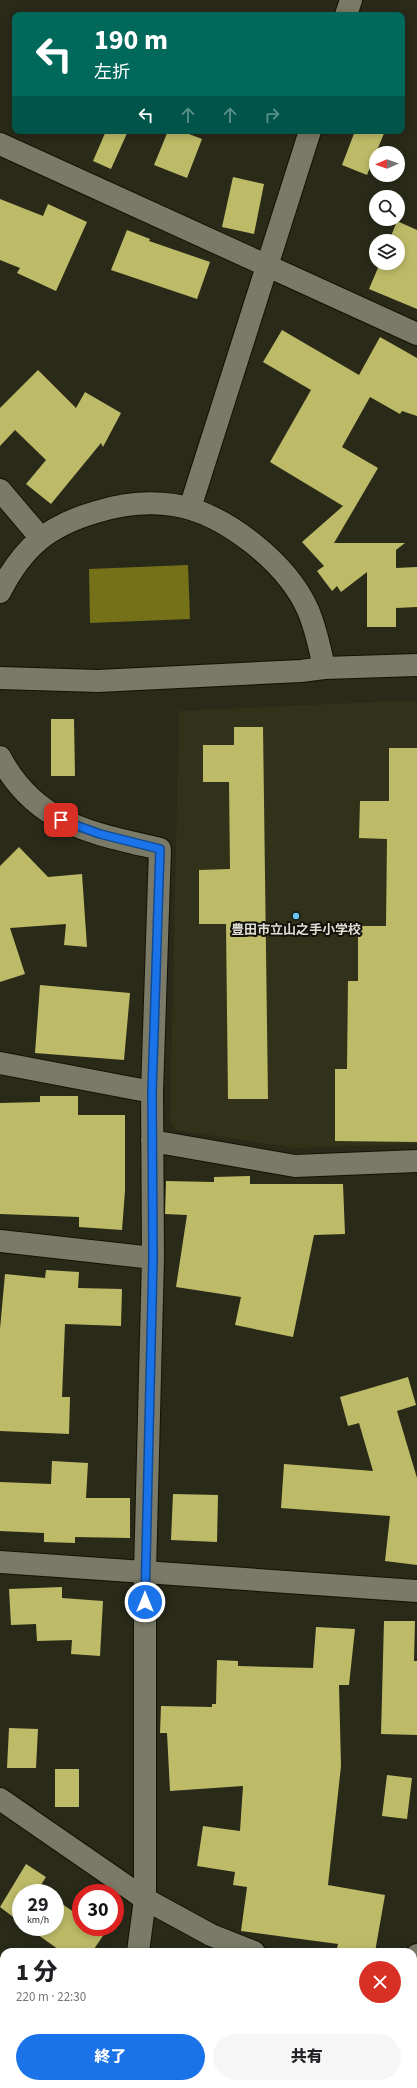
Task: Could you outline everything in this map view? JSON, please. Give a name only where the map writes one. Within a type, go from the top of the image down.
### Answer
[{"type":"street","points":[[347,12],[351,0]]},
{"type":"street","points":[[190,508],[309,134]]},
{"type":"street","points":[[0,144],[267,267],[417,334]]},
{"type":"street","points":[[0,490],[40,537]]},
{"type":"street","points":[[0,592],[23,555],[40,537],[58,526],[80,516],[117,506],[156,503],[190,508],[237,533],[270,558],[282,570],[308,609],[318,636],[324,668]]},
{"type":"street","points":[[0,678],[98,681],[293,672],[324,668],[417,665]]},
{"type":"street","points":[[0,757],[19,786],[37,806],[61,820],[100,834],[160,849],[152,1092],[153,1258],[145,1572],[145,1899],[139,1948]]},
{"type":"street","points":[[0,1063],[152,1092]]},
{"type":"street","points":[[152,1141],[295,1166],[417,1161]]},
{"type":"street","points":[[0,1241],[153,1258]]},
{"type":"street","points":[[0,1562],[417,1591]]},
{"type":"street","points":[[0,1799],[145,1899],[211,1935],[244,1948]]},
{"type":"shaded area","points":[[188,565],[190,619],[90,623],[89,569]]},
{"type":"shaded area","name":"豊田市立山之手小学校","points":[[396,701],[417,702],[417,1144],[295,1148],[176,1130],[170,1120],[179,711]]},
{"type":"building","points":[[105,134],[127,134],[111,169],[93,161]]},
{"type":"building","points":[[167,134],[189,134],[202,139],[187,178],[154,165]]},
{"type":"building","points":[[354,134],[384,134],[379,146],[369,146],[369,170],[367,175],[342,165]]},
{"type":"building","points":[[233,177],[264,184],[254,234],[222,227]]},
{"type":"building","points":[[0,199],[43,216],[48,204],[87,222],[56,291],[17,273],[20,268],[0,260]]},
{"type":"building","points":[[405,225],[417,230],[417,309],[369,289],[377,270],[405,270],[405,234],[392,234],[395,226],[405,226]]},
{"type":"building","points":[[127,230],[150,239],[149,241],[210,262],[197,299],[111,270]]},
{"type":"building","points":[[282,330],[359,375],[380,337],[417,358],[417,416],[402,411],[400,414],[370,397],[342,447],[378,468],[334,543],[405,543],[396,550],[396,568],[417,567],[417,607],[396,608],[396,627],[367,627],[367,572],[341,592],[337,586],[332,591],[317,571],[324,566],[302,542],[343,506],[270,462],[311,390],[263,362]]},
{"type":"building","points":[[38,370],[76,408],[85,392],[121,413],[103,447],[101,443],[51,504],[26,484],[46,460],[15,430],[0,446],[0,408]]},
{"type":"building","points":[[51,719],[74,719],[75,776],[51,776]]},
{"type":"building","points":[[234,727],[263,727],[268,1099],[228,1099],[226,924],[199,924],[199,870],[230,869],[229,782],[203,782],[203,745],[234,745]]},
{"type":"building","points":[[389,748],[417,748],[417,1142],[335,1141],[335,1069],[347,1069],[348,981],[358,981],[358,926],[386,926],[387,839],[359,838],[360,801],[389,801]]},
{"type":"building","points":[[19,847],[48,877],[82,874],[87,947],[64,945],[66,924],[10,928],[25,974],[0,982],[0,866]]},
{"type":"building","points":[[40,985],[130,993],[124,1060],[35,1053]]},
{"type":"building","points":[[40,1096],[78,1096],[78,1115],[125,1115],[125,1191],[122,1230],[79,1227],[79,1217],[0,1214],[0,1103],[40,1102]]},
{"type":"building","points":[[250,1176],[250,1184],[343,1184],[345,1234],[314,1235],[293,1337],[235,1325],[241,1297],[176,1287],[187,1215],[165,1214],[166,1181],[214,1182],[214,1177]]},
{"type":"building","points":[[46,1270],[79,1272],[78,1288],[122,1289],[121,1326],[65,1324],[62,1397],[70,1397],[69,1434],[0,1431],[0,1329],[5,1274],[45,1278]]},
{"type":"building","points":[[408,1377],[416,1405],[397,1411],[417,1478],[417,1565],[385,1561],[390,1516],[281,1508],[284,1464],[373,1471],[359,1423],[348,1426],[340,1397]]},
{"type":"building","points":[[52,1461],[88,1463],[86,1498],[130,1498],[130,1538],[75,1537],[75,1543],[44,1542],[44,1533],[0,1531],[0,1482],[51,1484]]},
{"type":"building","points":[[173,1494],[218,1495],[217,1542],[171,1540]]},
{"type":"building","points":[[62,1587],[62,1598],[103,1601],[100,1656],[71,1654],[72,1640],[37,1641],[36,1624],[11,1625],[9,1589]]},
{"type":"building","points":[[384,1621],[415,1621],[414,1661],[417,1661],[417,1735],[381,1734]]},
{"type":"building","points":[[316,1627],[355,1629],[349,1685],[339,1685],[341,1766],[328,1885],[385,1895],[376,1948],[337,1948],[338,1944],[241,1931],[247,1887],[233,1885],[235,1872],[197,1866],[203,1826],[240,1831],[243,1786],[170,1791],[167,1733],[160,1733],[161,1706],[212,1707],[212,1704],[216,1704],[217,1660],[238,1661],[238,1666],[313,1668]]},
{"type":"building","points":[[9,1728],[38,1729],[36,1768],[7,1768]]},
{"type":"building","points":[[55,1769],[79,1769],[79,1807],[55,1807]]},
{"type":"building","points":[[387,1775],[412,1778],[407,1819],[382,1816]]},
{"type":"building","points":[[26,1864],[46,1877],[42,1884],[14,1884]]},
{"type":"building","points":[[12,1887],[12,1916],[0,1907]]},
{"type":"building","points":[[64,1905],[72,1911],[72,1936],[103,1936],[95,1948],[56,1948],[40,1936],[64,1936]]},
{"type":"place","name":"豊田市立山之手小学校","points":[[296,916]]},
{"type":"route","points":[[61,820],[100,834],[160,849],[152,1092],[153,1258],[145,1602]]}]
